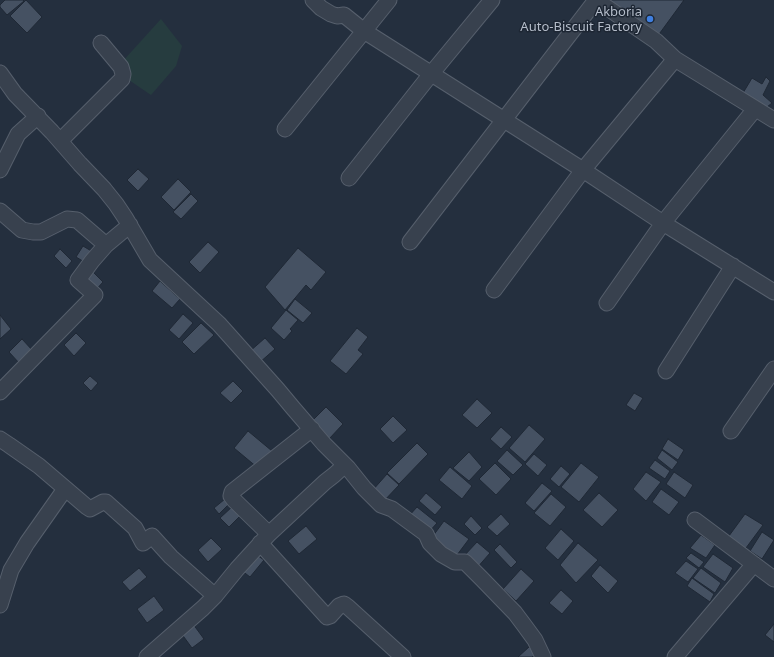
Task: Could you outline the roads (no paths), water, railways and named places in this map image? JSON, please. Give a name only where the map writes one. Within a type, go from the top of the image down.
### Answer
[{"type":"street","points":[[313,0],[330,14],[337,16],[344,15],[364,31],[583,170],[663,223],[774,292]]},
{"type":"street","points":[[285,129],[389,0]]},
{"type":"street","points":[[349,178],[431,74],[492,0]]},
{"type":"street","points":[[410,242],[596,0],[656,41],[675,59],[774,120]]},
{"type":"street","points":[[60,141],[122,79],[122,67],[101,43]]},
{"type":"street","points":[[494,290],[583,170],[675,59]]},
{"type":"street","points":[[0,73],[15,94],[38,116],[104,189],[130,225],[150,260],[212,317],[324,444],[381,505],[392,508],[426,534],[430,543],[441,554],[455,562],[465,562],[471,568],[524,625],[535,640],[543,657]]},
{"type":"street","points":[[607,303],[663,223],[755,109]]},
{"type":"street","points":[[0,170],[18,134],[38,116]]},
{"type":"street","points":[[0,212],[22,230],[33,232],[41,232],[67,219],[77,220],[106,245]]},
{"type":"street","points":[[0,392],[95,296],[78,280],[106,245],[130,225]]},
{"type":"street","points":[[666,371],[733,266]]},
{"type":"street","points":[[731,431],[774,369]]},
{"type":"street","points":[[312,429],[232,492],[231,496],[327,617],[330,616],[339,606],[344,604],[403,657]]},
{"type":"street","points":[[0,439],[39,466],[90,509],[103,502],[106,502],[135,528],[143,543],[152,536],[171,557],[215,596]]},
{"type":"street","points":[[147,657],[215,596],[237,568],[264,539],[345,465]]},
{"type":"street","points":[[0,605],[11,570],[27,543],[65,489]]},
{"type":"street","points":[[695,520],[774,579]]},
{"type":"street","points":[[675,657],[754,564]]},
{"type":"place","name":"Akboria Auto-Biscuit Factory","points":[[650,19]]}]
